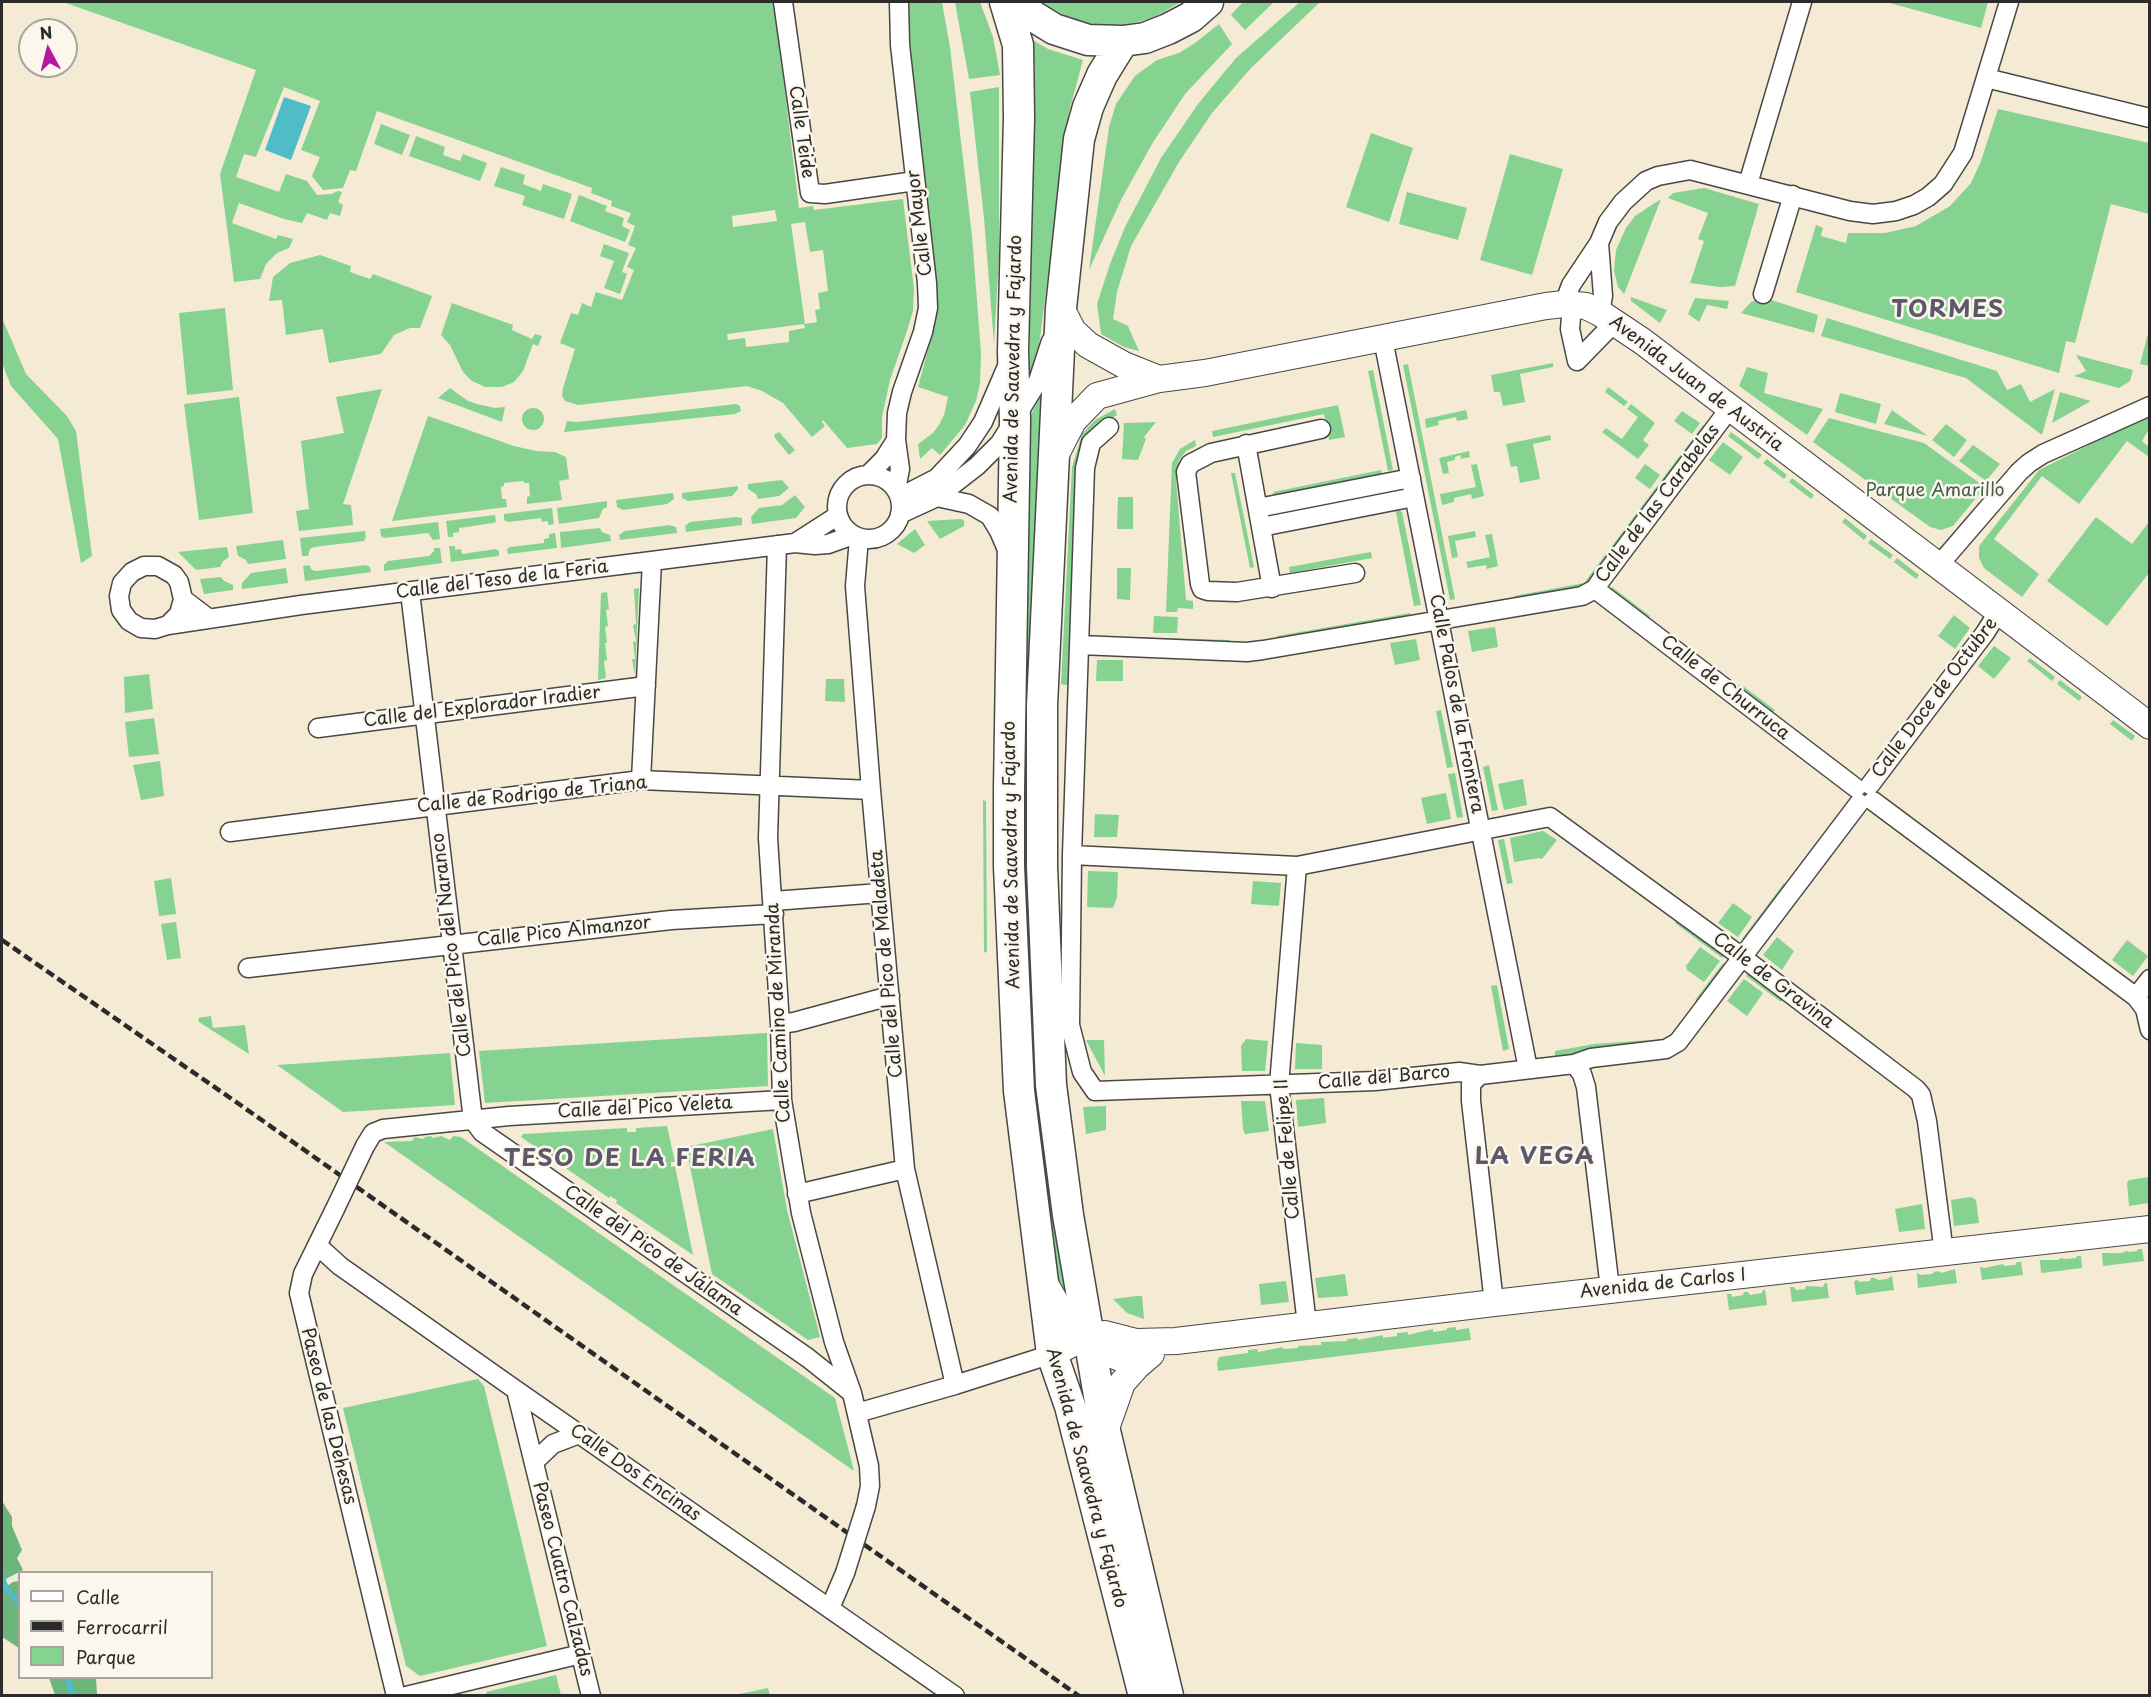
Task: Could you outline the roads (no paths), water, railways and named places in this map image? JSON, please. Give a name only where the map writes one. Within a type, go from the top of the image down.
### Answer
[{"type":"highway","name":"Avenida de Saavedra y Fajardo","points":[[1005,2],[1017,45],[1019,118],[1013,351],[1009,816],[1019,1091],[1052,1354],[1070,1406],[1155,1691]]},
{"type":"highway","points":[[1016,2],[1025,11],[1054,30],[1088,40],[1123,41],[1145,38],[1168,29],[1191,17],[1208,2]]},
{"type":"highway","name":"Avenida de Saavedra y Fajardo","points":[[1123,41],[1102,75],[1088,107],[1079,139],[1061,308],[1042,705],[1042,867],[1052,1086],[1075,1260],[1087,1336],[1155,1691]]},
{"type":"main road","name":"Avenida Juan de Austria","points":[[1052,462],[1073,421],[1097,396],[1159,379],[1205,373],[1546,306],[1568,304],[1586,306],[1607,318],[1730,408],[2150,726]]},
{"type":"main road","name":"Avenida Juan de Austria","points":[[1061,308],[1073,331],[1088,345],[1124,365],[1159,379]]},
{"type":"main road","name":"Avenida de Carlos I","points":[[1052,1354],[1087,1336],[1105,1334],[1136,1342],[1176,1341],[1610,1289],[2150,1229]]},
{"type":"main road","points":[[1075,1260],[1094,1304],[1107,1325],[1121,1337]]},
{"type":"main road","name":"Avenida de Carlos I","points":[[1042,1279],[1068,1324],[1107,1353],[1126,1360],[1148,1356],[1176,1341]]},
{"type":"main road","points":[[1070,1406],[1070,1369],[1076,1353],[1087,1336]]},
{"type":"main road","name":"Avenida de Carlos I","points":[[1105,1431],[1122,1383],[1148,1356]]},
{"type":"street","name":"Calle Teide","points":[[783,2],[810,193],[825,194],[915,181]]},
{"type":"street","name":"Calle Mayor","points":[[898,2],[900,45],[928,308],[923,332],[897,413],[899,500]]},
{"type":"street","points":[[1748,184],[1802,2]]},
{"type":"street","points":[[1599,243],[1607,318],[1577,361],[1569,322],[1568,304],[1571,285],[1599,243],[1608,222],[1618,208],[1646,181],[1658,176],[1689,170],[1850,211],[1873,214],[1896,211],[1928,197],[1943,184],[1963,153],[2009,2]]},
{"type":"street","points":[[1986,78],[2150,118]]},
{"type":"street","points":[[1763,294],[1793,195]]},
{"type":"street","points":[[937,497],[977,466],[1000,443],[1038,381],[1061,308]]},
{"type":"street","name":"Calle Palos de la Frontera","points":[[1383,339],[1528,1069]]},
{"type":"street","points":[[899,500],[937,478],[967,446],[983,422],[1013,351]]},
{"type":"street","points":[[1938,566],[2029,463],[2150,406]]},
{"type":"street","name":"Calle de las Carabelas","points":[[1080,645],[1248,652],[1582,596],[1594,588],[1730,408]]},
{"type":"street","points":[[1072,855],[1085,468],[1091,443],[1109,427]]},
{"type":"street","points":[[1321,429],[1211,453],[1190,464],[1186,472],[1200,584],[1208,591],[1237,592],[1355,573]]},
{"type":"street","points":[[868,475],[884,459],[896,440]]},
{"type":"street","points":[[1246,444],[1272,588]]},
{"type":"street","points":[[880,476],[889,481],[899,500],[897,524],[889,532],[877,538],[856,537],[837,516],[837,499],[842,488],[856,477],[880,476]]},
{"type":"street","points":[[1259,517],[1411,478]]},
{"type":"street","points":[[1259,517],[1414,496]]},
{"type":"street","points":[[899,500],[937,497],[969,504],[990,516],[999,531],[1011,561]]},
{"type":"street","name":"Calle del Teso de la Feria","points":[[786,544],[837,516]]},
{"type":"street","name":"Calle del Teso de la Feria","points":[[208,618],[183,599],[179,582],[174,575],[158,566],[144,566],[132,572],[123,583],[119,596],[121,610],[129,621],[141,628],[155,629],[208,618],[786,544],[815,546],[856,537]]},
{"type":"street","name":"Calle del Pico de Maladeta","points":[[856,537],[855,586],[905,1169],[955,1385]]},
{"type":"street","name":"Calle Camino de Miranda","points":[[786,544],[769,785],[768,838],[780,1024],[782,1100],[796,1194],[834,1342],[857,1413],[869,1466],[870,1486],[845,1573],[830,1608]]},
{"type":"street","points":[[641,780],[652,561]]},
{"type":"street","name":"Calle de Churruca","points":[[1594,588],[2136,997]]},
{"type":"street","name":"Calle del Pico del Naranco","points":[[410,592],[473,1120]]},
{"type":"street","points":[[168,625],[179,614],[183,599]]},
{"type":"street","name":"Calle Doce de Octubre","points":[[1528,1069],[1574,1065],[1591,1058],[1658,1051],[1678,1042],[1985,633],[1999,611]]},
{"type":"street","name":"Calle del Explorador Iradier","points":[[318,728],[646,686]]},
{"type":"street","name":"Calle de Rodrigo de Triana","points":[[230,832],[641,780],[871,789]]},
{"type":"street","name":"Calle de Gravina","points":[[1072,855],[1297,866],[1550,817],[1742,957],[1916,1089],[1921,1095],[1927,1121],[1944,1253]]},
{"type":"street","name":"Calle del Barco","points":[[1072,855],[1070,1025],[1082,1072],[1095,1091],[1375,1081],[1459,1072],[1480,1075],[1528,1069]]},
{"type":"street","name":"Calle de Felipe II","points":[[1297,866],[1279,1085],[1307,1325]]},
{"type":"street","name":"Calle Pico Almanzor","points":[[248,968],[671,920],[880,893]]},
{"type":"street","points":[[2150,979],[2136,997],[2145,1009],[2150,1030]]},
{"type":"street","points":[[780,1024],[890,996]]},
{"type":"street","points":[[1574,1065],[1582,1074],[1586,1087],[1610,1289]]},
{"type":"street","points":[[1480,1075],[1471,1084],[1472,1101],[1494,1303]]},
{"type":"street","name":"Calle del Pico Veleta","points":[[365,1146],[373,1132],[383,1129],[509,1116],[782,1100]]},
{"type":"street","points":[[506,1149],[505,1128],[509,1116]]},
{"type":"street","name":"Calle del Pico de Jálama","points":[[473,1120],[482,1132],[808,1358],[852,1394]]},
{"type":"street","name":"Paseo de las Dehesas","points":[[365,1146],[303,1274],[299,1293],[396,1695]]},
{"type":"street","points":[[796,1194],[905,1169]]},
{"type":"street","name":"Calle Dos Encinas","points":[[318,1246],[340,1266],[955,1695]]},
{"type":"street","points":[[808,1358],[822,1357],[827,1354],[834,1342]]},
{"type":"street","points":[[857,1413],[1052,1354]]},
{"type":"street","name":"Paseo Cuatro Calzadas","points":[[516,1390],[591,1695]]},
{"type":"street","name":"Paseo Cuatro Calzadas","points":[[534,1462],[553,1444],[579,1434]]},
{"type":"street","points":[[406,1695],[580,1654]]},
{"type":"water","points":[[284,97],[311,106],[291,160],[265,150]]},
{"type":"waterway","points":[[2,1577],[5,1586],[18,1602]]},
{"type":"waterway","points":[[67,1679],[73,1696]]},
{"type":"railway","points":[[2,940],[239,1104],[1079,1696]]},
{"type":"district","name":"TORMES","points":[[1948,310]]},
{"type":"district","name":"LA VEGA","points":[[1535,1157]]},
{"type":"district","name":"TESO DE LA FERIA","points":[[630,1159]]},
{"type":"park label","name":"Parque Amarillo","points":[[1935,491]]}]
